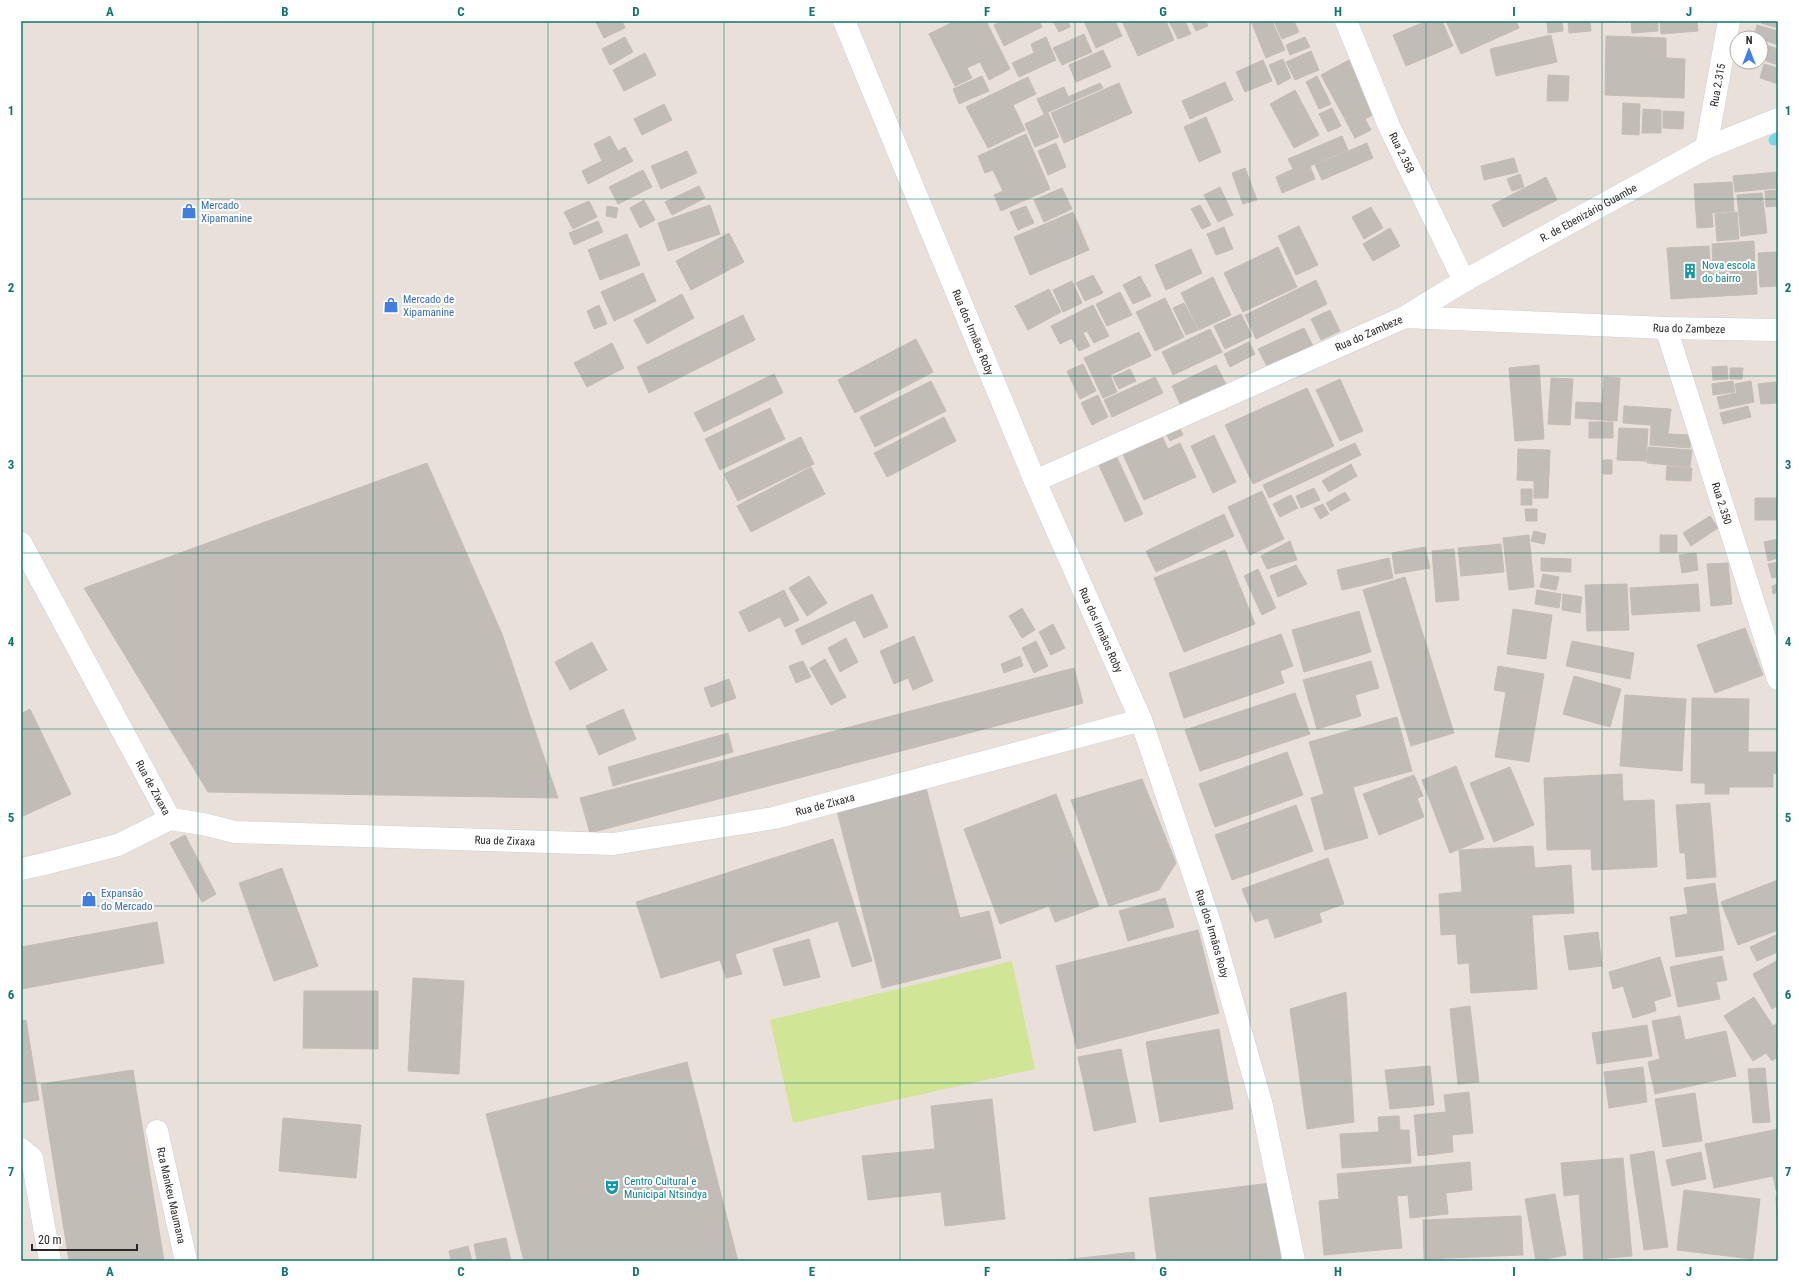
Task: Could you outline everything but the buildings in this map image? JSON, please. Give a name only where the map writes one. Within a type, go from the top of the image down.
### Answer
[{"type":"street","name":"Rua dos Irmãos Roby","points":[[844,21],[1035,481],[1141,720],[1216,941],[1262,1106],[1294,1261]]},
{"type":"street","name":"Rua 2.358","points":[[1346,21],[1389,126],[1464,281]]},
{"type":"street","name":"Rua 2.315","points":[[1706,148],[1729,21]]},
{"type":"street","name":"R. de Ebenizário Guambe","points":[[1405,317],[1464,281],[1706,148],[1778,119]]},
{"type":"street","name":"Rua do Zambeze","points":[[1035,481],[1405,317],[1666,328],[1778,330]]},
{"type":"street","name":"Rua 2.350","points":[[1666,328],[1778,679]]},
{"type":"street","name":"Rua de Zixaxa","points":[[21,543],[170,819],[203,824],[234,832],[613,844],[774,818],[1141,720]]},
{"type":"street","points":[[21,869],[118,845],[170,819]]},
{"type":"street","name":"Rza Mankeu Maumana","points":[[157,1131],[186,1261]]},
{"type":"street","points":[[21,1149],[32,1158],[50,1261]]},
{"type":"green space","points":[[1012,961],[1035,1069],[793,1123],[770,1020]]},
{"type":"waterway","points":[[1774,140],[1778,138]]},
{"type":"place","name":"Mercado Xipamanine","points":[[189,211]]},
{"type":"place","name":"Nova escola do bairro","points":[[1690,271]]},
{"type":"place","name":"Mercado de Xipamanine","points":[[391,305]]},
{"type":"place","name":"Expansão do Mercado","points":[[89,899]]},
{"type":"place","name":"Centro Cultural e Municipal Ntsindya","points":[[612,1187]]}]
